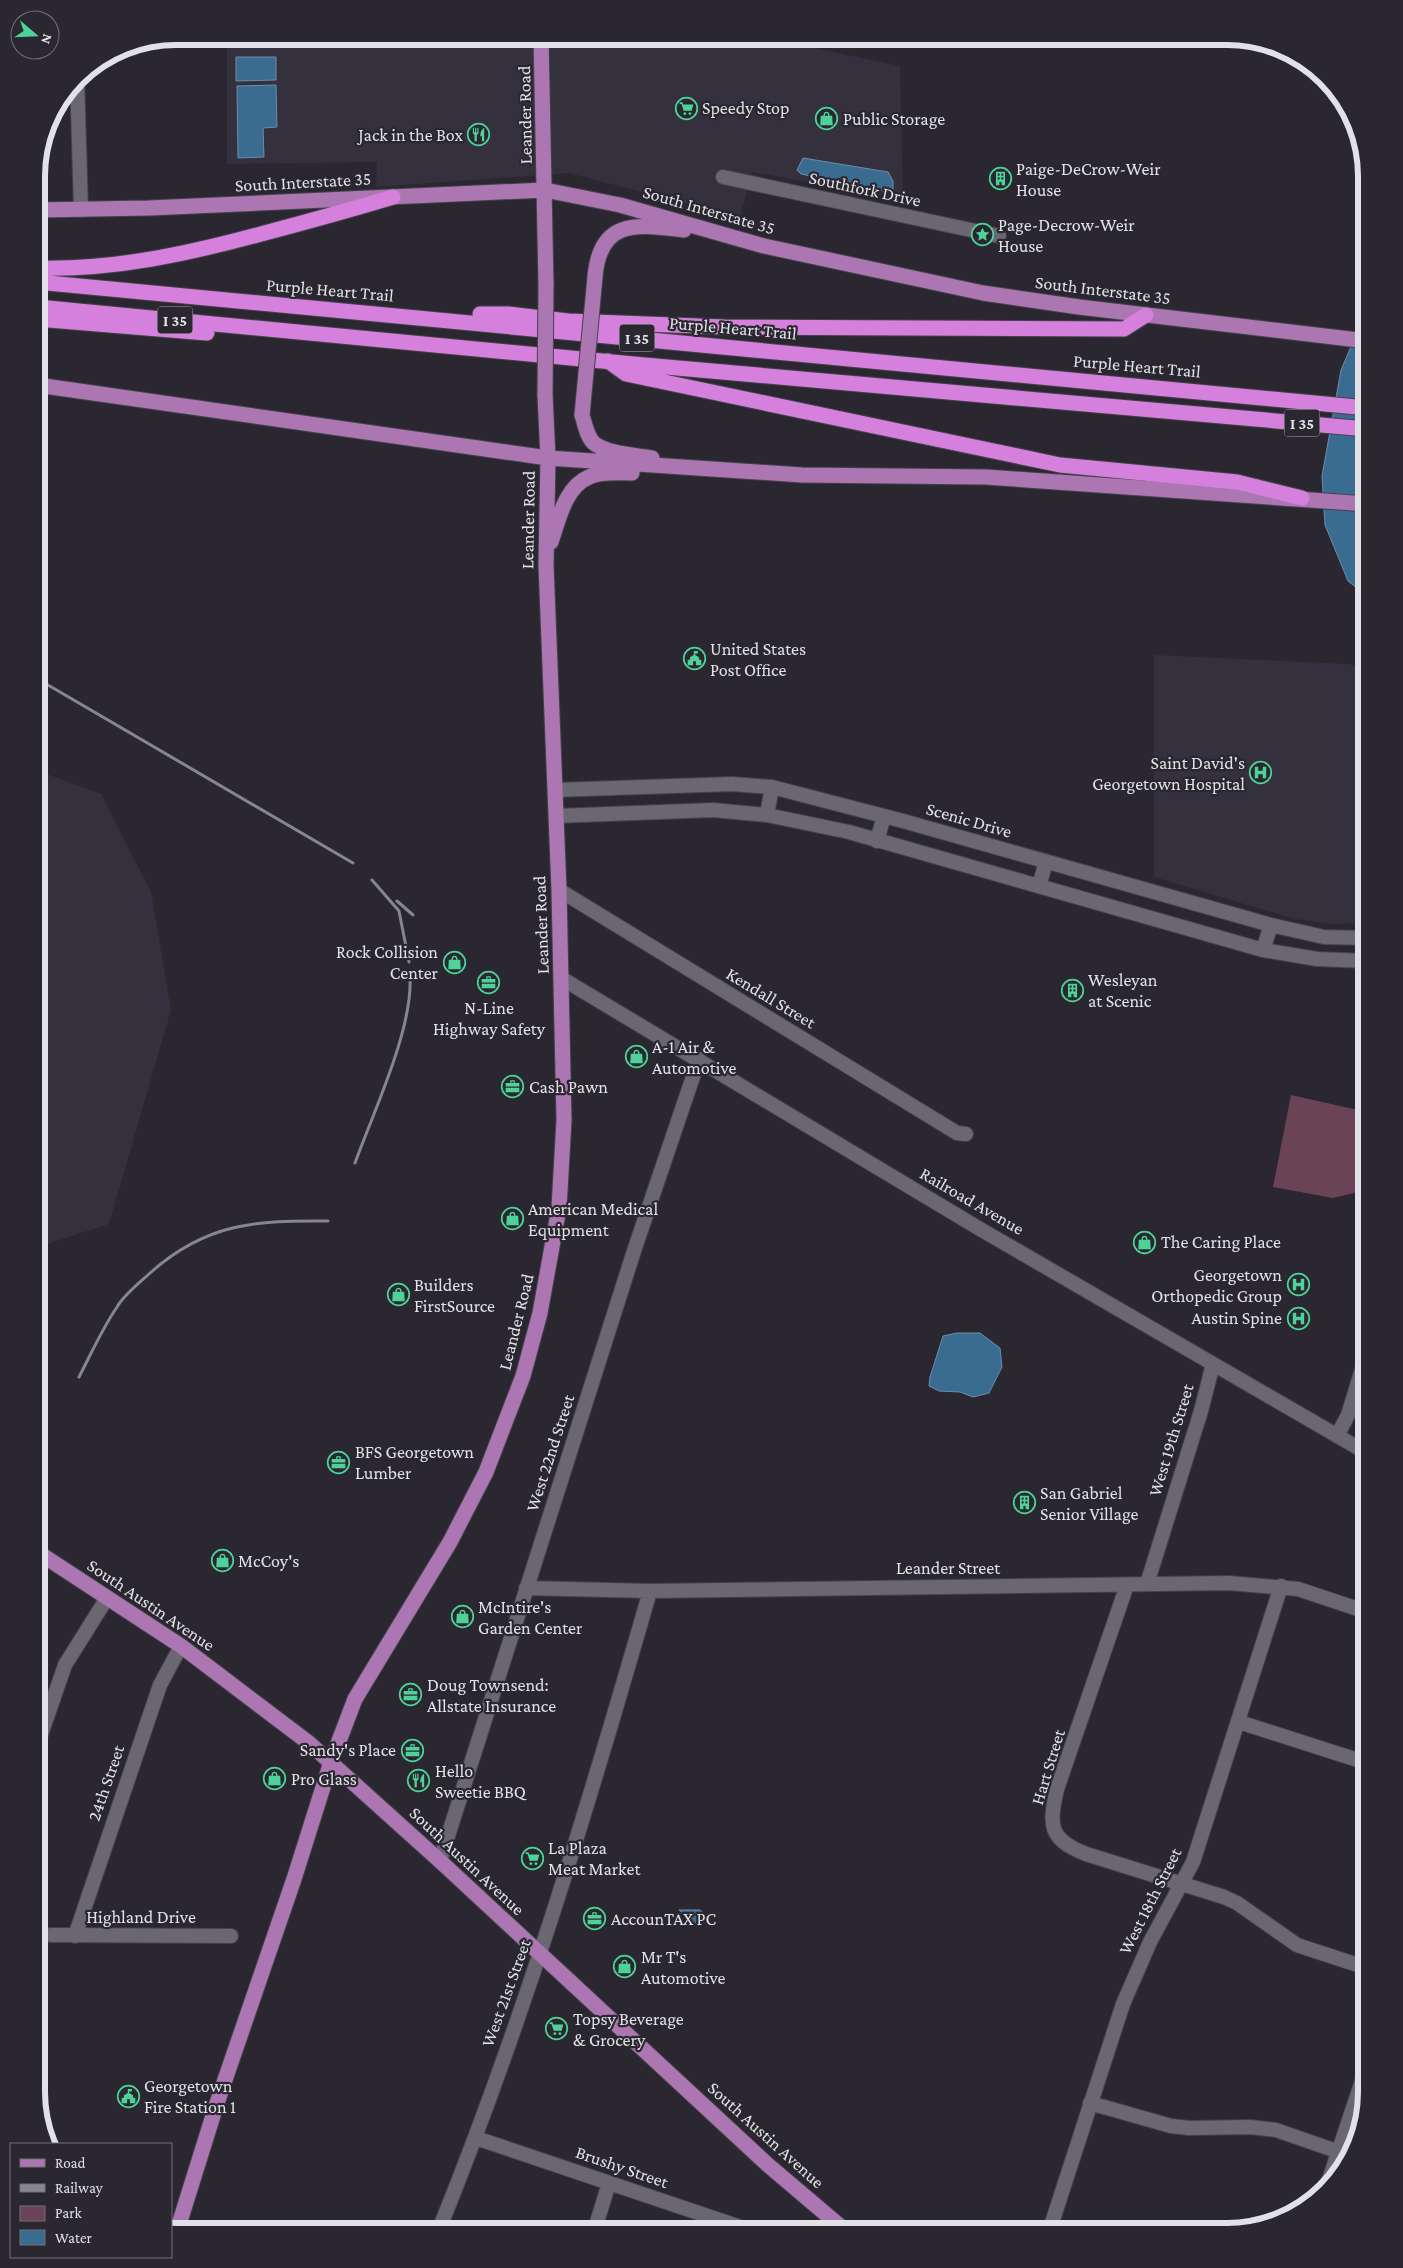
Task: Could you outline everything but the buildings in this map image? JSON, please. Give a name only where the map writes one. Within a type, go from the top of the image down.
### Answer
[{"type":"highway","points":[[45,268],[97,266],[159,259],[341,213],[393,197]]},
{"type":"highway","name":"Purple Heart Trail","points":[[45,283],[393,314],[1358,407]]},
{"type":"highway","name":"I 35","points":[[45,308],[1358,428]]},
{"type":"highway","points":[[393,314],[508,314],[568,321],[724,327],[1124,330],[1146,315]]},
{"type":"highway","points":[[45,320],[200,332],[314,332]]},
{"type":"highway","points":[[607,360],[626,374],[1014,456],[1099,470],[1236,482],[1302,498]]},
{"type":"main road","name":"Leander Road","points":[[177,2219],[294,1879],[331,1762],[355,1699],[470,1504],[502,1433],[523,1376],[542,1304],[561,1189],[564,1120],[559,890],[546,557],[548,458],[545,396],[545,190],[541,45]]},
{"type":"main road","name":"South Interstate 35","points":[[45,210],[545,190],[620,205],[731,235],[764,246],[983,293],[1358,340]]},
{"type":"main road","points":[[706,470],[607,449],[594,444],[589,436],[582,415],[595,277],[599,249],[615,233],[637,225],[731,235]]},
{"type":"main road","points":[[45,386],[548,458],[802,476],[986,477],[1358,503]]},
{"type":"main road","points":[[546,557],[564,504],[575,485],[590,476],[706,470]]},
{"type":"main road","name":"South Austin Avenue","points":[[45,1557],[181,1646],[331,1762],[440,1860],[768,2165],[836,2223]]},
{"type":"street","points":[[77,91],[81,210]]},
{"type":"street","name":"Southfork Drive","points":[[723,177],[999,236]]},
{"type":"street","name":"Scenic Drive","points":[[555,790],[732,784],[772,787],[884,816],[1271,925],[1324,937],[1358,938]]},
{"type":"street","points":[[767,814],[772,787]]},
{"type":"street","points":[[556,816],[713,810],[767,814],[877,841],[1156,918],[1263,950],[1358,961]]},
{"type":"street","points":[[877,841],[884,816]]},
{"type":"street","points":[[1039,886],[1046,862]]},
{"type":"street","name":"Kendall Street","points":[[559,890],[957,1133],[966,1134]]},
{"type":"street","points":[[1156,918],[1163,895]]},
{"type":"street","points":[[1263,950],[1271,925]]},
{"type":"street","points":[[1345,961],[1348,938]]},
{"type":"street","name":"Railroad Avenue","points":[[561,978],[980,1229],[1358,1448]]},
{"type":"street","name":"West 22nd Street","points":[[440,1860],[634,1251],[699,1059]]},
{"type":"street","name":"West 19th Street","points":[[1147,1584],[1201,1412],[1213,1364]]},
{"type":"street","points":[[1337,1436],[1348,1415],[1358,1383]]},
{"type":"street","name":"Leander Street","points":[[526,1588],[650,1591],[1229,1583],[1281,1586],[1316,1594],[1358,1609]]},
{"type":"street","name":"Hart Street","points":[[1127,1585],[1057,1789],[1052,1822],[1058,1836],[1070,1848],[1183,1883],[1236,1903],[1297,1945],[1358,1965]]},
{"type":"street","name":"West 18th Street","points":[[1052,2223],[1090,2103],[1135,1973],[1193,1862],[1281,1586]]},
{"type":"street","name":"West 21st Street","points":[[442,2223],[476,2138],[541,1954],[650,1591]]},
{"type":"street","points":[[45,1723],[65,1665],[107,1598]]},
{"type":"street","name":"24th Street","points":[[75,1936],[160,1685],[181,1646]]},
{"type":"street","points":[[1239,1722],[1358,1760]]},
{"type":"street","name":"Highland Drive","points":[[51,1936],[231,1936]]},
{"type":"street","points":[[1344,2151],[1358,2100]]},
{"type":"street","points":[[1090,2103],[1171,2126],[1189,2128],[1250,2127],[1276,2130],[1342,2153]]},
{"type":"street","name":"Brushy Street","points":[[476,2138],[729,2223]]},
{"type":"street","points":[[597,2223],[609,2183]]},
{"type":"shaded area","points":[[227,45],[801,45],[900,66],[903,199],[752,172],[740,218],[569,173],[376,187],[377,162],[227,164]]},
{"type":"shaded area","name":"Saint David's Georgetown Hospital","points":[[1154,655],[1348,664],[1358,666],[1358,923],[1332,924],[1295,919],[1154,877]]},
{"type":"shaded area","points":[[45,773],[101,794],[151,892],[171,1010],[109,1224],[47,1244],[45,1242]]},
{"type":"green space","points":[[1291,1095],[1358,1110],[1358,1192],[1333,1198],[1273,1187]]},
{"type":"water","points":[[236,57],[276,57],[276,80],[236,81]]},
{"type":"water","points":[[276,85],[277,127],[263,128],[264,157],[238,158],[237,86]]},
{"type":"water","points":[[803,158],[888,172],[893,181],[893,190],[888,192],[801,174],[797,170]]},
{"type":"water","points":[[1358,330],[1358,589],[1348,581],[1325,525],[1322,476],[1341,370]]},
{"type":"water","points":[[957,1333],[980,1333],[1000,1348],[1002,1367],[989,1393],[973,1397],[960,1392],[939,1391],[929,1386],[943,1336]]},
{"type":"water","points":[[679,1910],[700,1910],[708,1917],[699,1927]]},
{"type":"railway","points":[[45,683],[353,863]]},
{"type":"railway","points":[[372,880],[399,911],[409,962]]},
{"type":"railway","points":[[397,901],[413,915]]},
{"type":"railway","points":[[355,1163],[399,1046],[409,998],[410,977]]},
{"type":"railway","points":[[79,1377],[106,1324],[123,1298],[170,1257],[190,1244],[232,1228],[254,1224],[328,1221]]},
{"type":"place","name":"Speedy Stop","points":[[686,108]]},
{"type":"place","name":"Public Storage","points":[[827,119]]},
{"type":"place","name":"Jack in the Box","points":[[479,135]]},
{"type":"place","name":"Paige-DeCrow-Weir House","points":[[1000,179]]},
{"type":"place","name":"Page-Decrow-Weir House","points":[[982,235]]},
{"type":"place","name":"United States Post Office","points":[[694,659]]},
{"type":"place","name":"Saint David's Georgetown Hospital","points":[[1261,773]]},
{"type":"place","name":"Rock Collision Center","points":[[454,962]]},
{"type":"place","name":"N-Line Highway Safety","points":[[489,983]]},
{"type":"place","name":"Wesleyan at Scenic","points":[[1072,990]]},
{"type":"place","name":"A-1 Air & Automotive","points":[[636,1057]]},
{"type":"place","name":"Cash Pawn","points":[[513,1087]]},
{"type":"place","name":"American Medical Equipment","points":[[512,1219]]},
{"type":"place","name":"The Caring Place","points":[[1145,1242]]},
{"type":"place","name":"Georgetown Orthopedic Group","points":[[1298,1285]]},
{"type":"place","name":"Builders FirstSource","points":[[398,1295]]},
{"type":"place","name":"Austin Spine","points":[[1298,1318]]},
{"type":"place","name":"BFS Georgetown Lumber","points":[[339,1462]]},
{"type":"place","name":"San Gabriel Senior Village","points":[[1024,1503]]},
{"type":"place","name":"McCoy's","points":[[222,1561]]},
{"type":"place","name":"McIntire's Garden Center","points":[[462,1617]]},
{"type":"place","name":"Doug Townsend: Allstate Insurance","points":[[411,1695]]},
{"type":"place","name":"Sandy's Place","points":[[412,1750]]},
{"type":"place","name":"Pro Glass","points":[[275,1779]]},
{"type":"place","name":"Hello Sweetie BBQ","points":[[419,1781]]},
{"type":"place","name":"La Plaza Meat Market","points":[[532,1858]]},
{"type":"place","name":"AccounTAX PC","points":[[595,1919]]},
{"type":"place","name":"Mr T's Automotive","points":[[625,1967]]},
{"type":"place","name":"Topsy Beverage & Grocery","points":[[557,2029]]},
{"type":"place","name":"Georgetown Fire Station 1","points":[[128,2096]]}]
